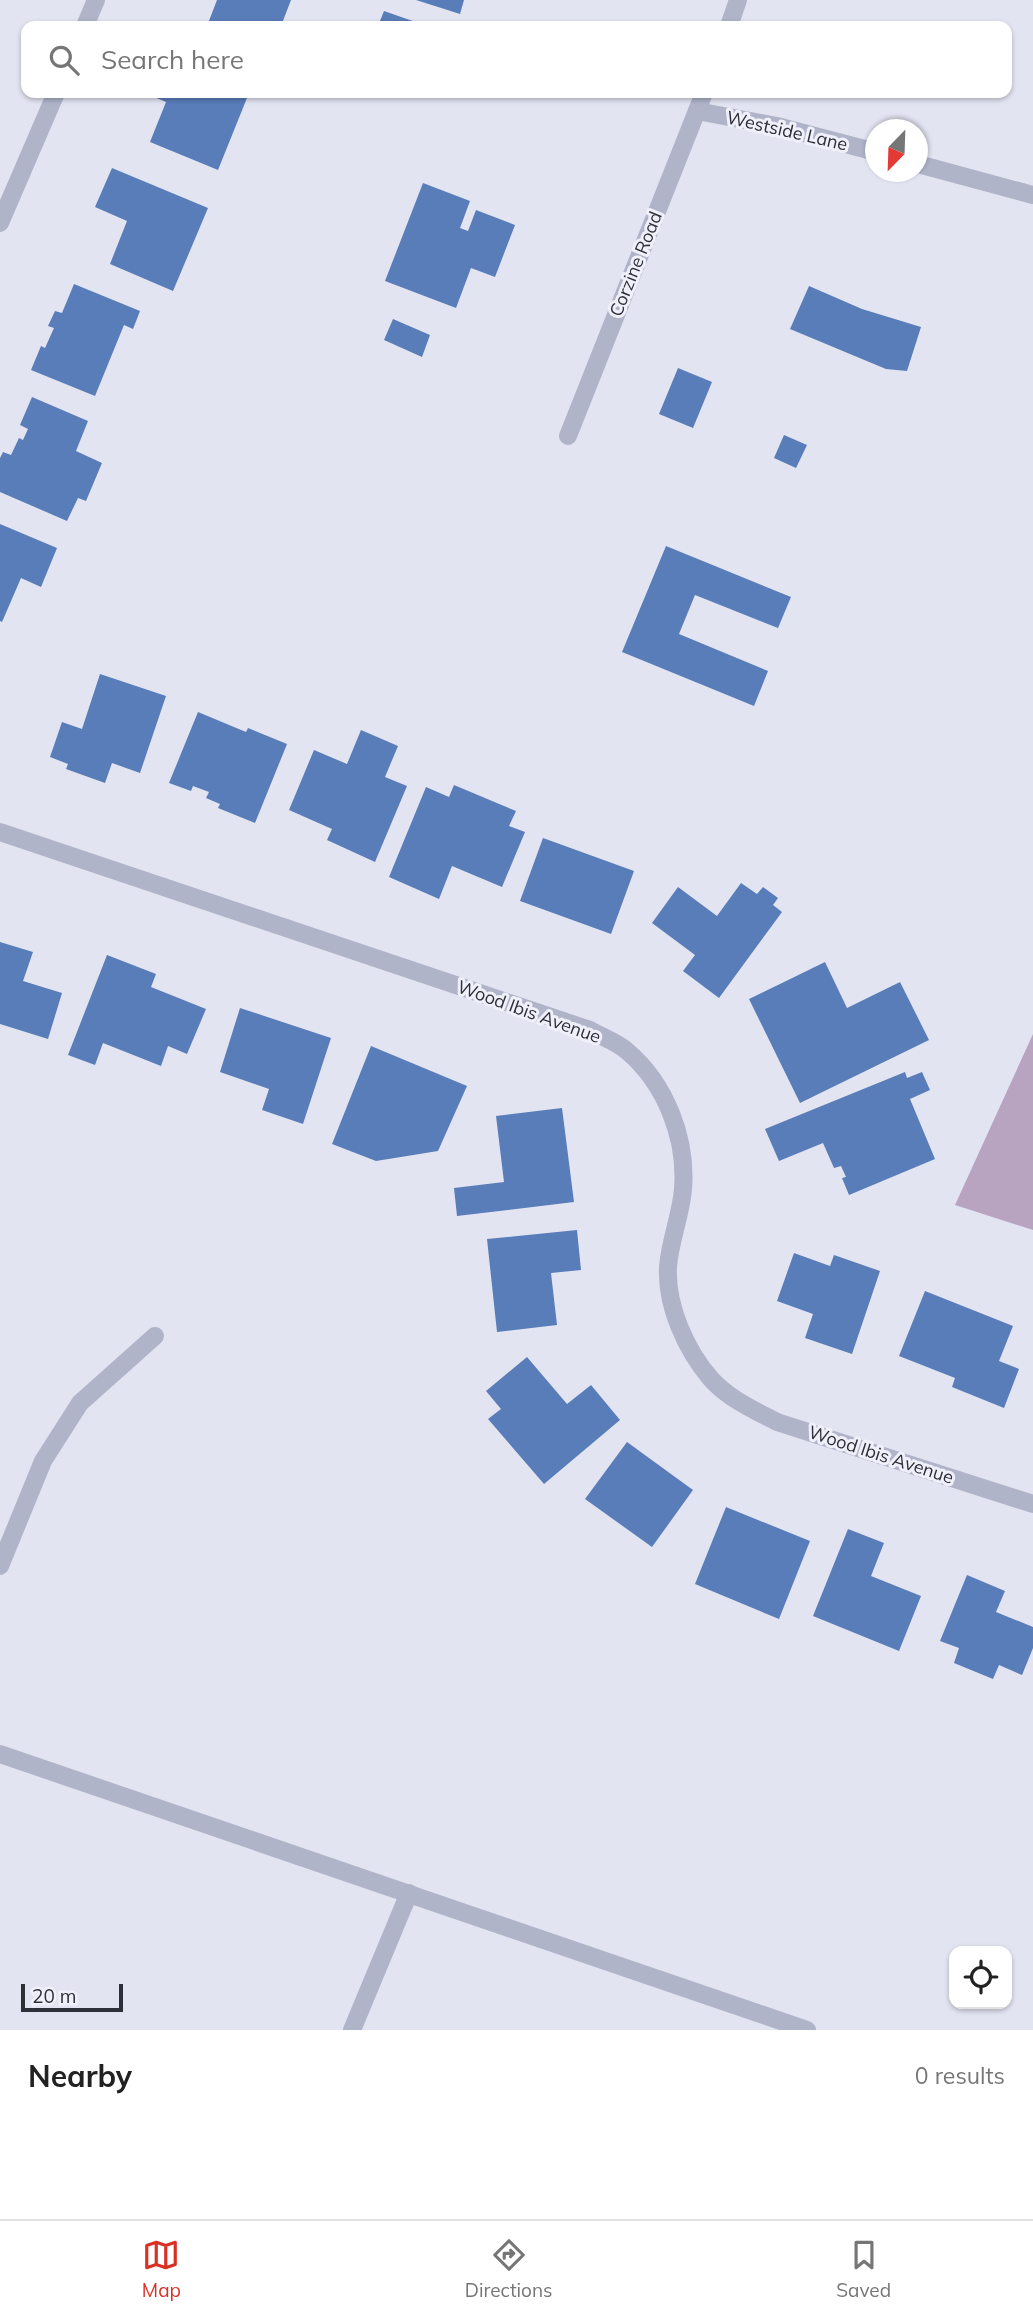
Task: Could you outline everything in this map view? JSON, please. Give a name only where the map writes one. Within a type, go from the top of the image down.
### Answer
[{"type":"street","points":[[87,21],[96,0]]},
{"type":"street","points":[[731,21],[738,0]]},
{"type":"street","points":[[0,223],[4,203],[54,98]]},
{"type":"street","name":"Corzine Road","points":[[568,436],[702,98]]},
{"type":"street","name":"Westside Lane","points":[[697,111],[777,126],[865,149]]},
{"type":"street","points":[[928,167],[1033,195]]},
{"type":"street","name":"Wood Ibis Avenue","points":[[0,832],[590,1030],[627,1050],[654,1081],[671,1113],[683,1152],[683,1191],[668,1269],[672,1306],[688,1345],[711,1379],[742,1404],[777,1422],[1033,1504]]},
{"type":"street","points":[[0,1566],[43,1461],[80,1403],[155,1336]]},
{"type":"street","points":[[0,1754],[807,2030]]},
{"type":"street","points":[[352,2030],[410,1894]]},
{"type":"shaded area","points":[[1033,1034],[1033,1230],[955,1205]]},
{"type":"building","points":[[217,0],[291,0],[283,21],[209,21]]},
{"type":"building","points":[[416,0],[464,0],[460,14]]},
{"type":"building","points":[[384,11],[413,21],[380,21]]},
{"type":"building","points":[[157,98],[247,98],[218,170],[150,142],[166,102]]},
{"type":"building","points":[[112,168],[208,208],[173,291],[110,264],[127,221],[95,207]]},
{"type":"building","points":[[423,183],[470,201],[460,228],[468,231],[476,210],[515,225],[495,277],[471,268],[456,308],[385,281]]},
{"type":"building","points":[[74,284],[140,311],[133,329],[124,325],[95,396],[31,370],[41,346],[45,348],[54,328],[48,326],[55,311],[62,313]]},
{"type":"building","points":[[809,286],[862,309],[921,327],[907,371],[886,369],[790,329]]},
{"type":"building","points":[[393,319],[430,335],[422,357],[384,340]]},
{"type":"building","points":[[678,368],[712,382],[693,428],[659,414]]},
{"type":"building","points":[[32,397],[88,421],[76,451],[102,463],[86,501],[78,498],[67,521],[0,492],[0,458],[3,452],[11,455],[19,438],[23,440],[28,429],[20,425]]},
{"type":"building","points":[[784,435],[807,445],[796,468],[774,458]]},
{"type":"building","points":[[0,524],[57,548],[41,587],[21,578],[2,622],[0,621]]},
{"type":"building","points":[[666,546],[791,597],[778,628],[695,595],[679,634],[768,671],[754,706],[622,652]]},
{"type":"building","points":[[100,674],[166,696],[140,773],[112,763],[105,783],[66,769],[68,764],[50,757],[62,722],[82,729]]},
{"type":"building","points":[[198,712],[246,732],[248,728],[287,744],[255,823],[218,808],[220,804],[206,798],[209,792],[193,786],[191,791],[169,783]]},
{"type":"building","points":[[361,730],[398,746],[385,777],[407,786],[375,862],[327,840],[332,829],[289,810],[314,750],[347,764]]},
{"type":"building","points":[[454,785],[516,811],[509,826],[525,832],[502,887],[452,866],[439,899],[389,877],[426,787],[449,797]]},
{"type":"building","points":[[543,838],[634,871],[611,934],[520,901]]},
{"type":"building","points":[[741,883],[757,894],[763,887],[778,898],[773,905],[782,912],[719,998],[683,971],[695,955],[652,923],[678,887],[717,916]]},
{"type":"building","points":[[0,942],[33,952],[23,981],[62,993],[48,1039],[0,1024]]},
{"type":"building","points":[[107,955],[156,974],[151,987],[206,1009],[187,1054],[168,1046],[161,1066],[103,1043],[95,1065],[68,1055]]},
{"type":"building","points":[[825,962],[847,1008],[900,982],[929,1040],[800,1103],[749,999]]},
{"type":"building","points":[[240,1008],[331,1038],[303,1124],[262,1110],[269,1089],[220,1072]]},
{"type":"building","points":[[371,1046],[467,1086],[438,1151],[376,1161],[332,1144]]},
{"type":"building","points":[[905,1072],[907,1078],[922,1072],[930,1090],[910,1099],[935,1159],[849,1195],[842,1178],[846,1177],[841,1166],[834,1168],[823,1143],[779,1161],[765,1129]]},
{"type":"building","points":[[562,1108],[574,1202],[457,1216],[454,1188],[504,1182],[496,1116]]},
{"type":"building","points":[[577,1230],[581,1270],[551,1273],[557,1325],[497,1332],[487,1239]]},
{"type":"building","points":[[794,1253],[830,1266],[834,1255],[880,1271],[852,1354],[805,1338],[813,1314],[777,1301]]},
{"type":"building","points":[[925,1291],[1013,1326],[999,1361],[1019,1369],[1004,1408],[952,1387],[955,1378],[899,1356]]},
{"type":"building","points":[[527,1357],[567,1404],[591,1385],[620,1420],[544,1484],[488,1419],[501,1409],[486,1391]]},
{"type":"building","points":[[627,1442],[693,1490],[652,1547],[585,1499]]},
{"type":"building","points":[[726,1507],[810,1541],[779,1619],[695,1584]]},
{"type":"building","points":[[848,1529],[884,1543],[871,1576],[921,1596],[899,1651],[813,1616]]},
{"type":"building","points":[[967,1575],[1005,1591],[996,1612],[1033,1627],[1033,1648],[1022,1675],[999,1665],[993,1679],[954,1663],[959,1648],[940,1641]]}]
